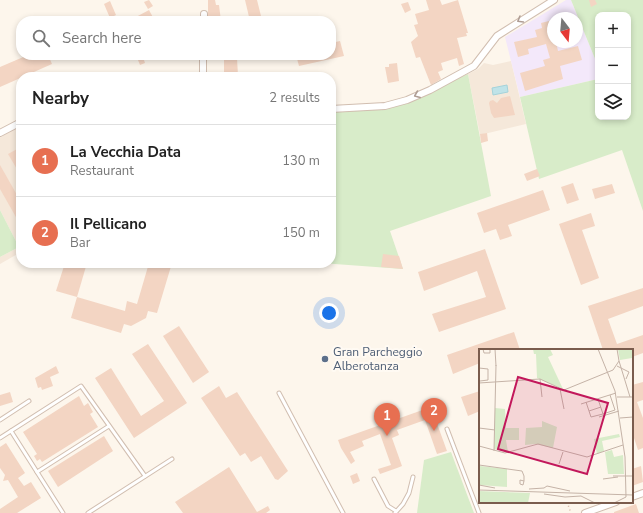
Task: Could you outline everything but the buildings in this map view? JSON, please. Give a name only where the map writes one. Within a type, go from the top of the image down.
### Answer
[{"type":"street","points":[[336,109],[385,106],[406,100],[430,90],[474,66],[497,36],[554,0]]},
{"type":"street","points":[[203,60],[203,72]]},
{"type":"street","points":[[0,133],[16,125]]},
{"type":"street","points":[[633,496],[643,493]]},
{"type":"street","points":[[585,513],[613,503]]},
{"type":"lane","points":[[0,438],[81,386],[145,476]]},
{"type":"lane","points":[[279,393],[344,513]]},
{"type":"lane","points":[[0,420],[29,401]]},
{"type":"lane","points":[[37,472],[109,426]]},
{"type":"lane","points":[[447,429],[479,513]]},
{"type":"lane","points":[[11,431],[63,513]]},
{"type":"lane","points":[[88,513],[172,459]]},
{"type":"lane","points":[[374,479],[388,506],[396,512],[409,494],[413,477]]},
{"type":"path","points":[[567,503],[571,513]]},
{"type":"shaded area","points":[[566,0],[571,0],[576,12],[547,12],[547,48],[583,48],[583,29],[595,59],[595,80],[520,97],[505,37]]},
{"type":"shaded area","points":[[511,61],[526,124],[480,135],[468,74],[478,69],[484,63],[493,65]]},
{"type":"shaded area","points":[[16,128],[16,241],[0,210],[0,138]]},
{"type":"shaded area","points":[[16,249],[16,255],[0,264],[0,257]]},
{"type":"green space","points":[[571,0],[643,0],[643,211],[622,150],[539,179],[520,97],[595,80],[595,120],[631,120],[631,12],[595,12],[595,59],[583,29],[583,12],[576,12]]},
{"type":"green space","points":[[468,74],[491,196],[390,231],[403,269],[336,264],[336,111],[404,103]]},
{"type":"green space","points":[[0,210],[16,241],[16,249],[0,257]]},
{"type":"green space","points":[[451,452],[474,513],[417,513],[424,460]]},
{"type":"water","points":[[507,85],[508,92],[493,95],[492,88]]},
{"type":"place","name":"Gran Parcheggio Alberotanza","points":[[325,359]]},
{"type":"place","name":"Il Pellicano","points":[[434,431]]},
{"type":"place","name":"La Vecchia Data","points":[[387,436]]}]
